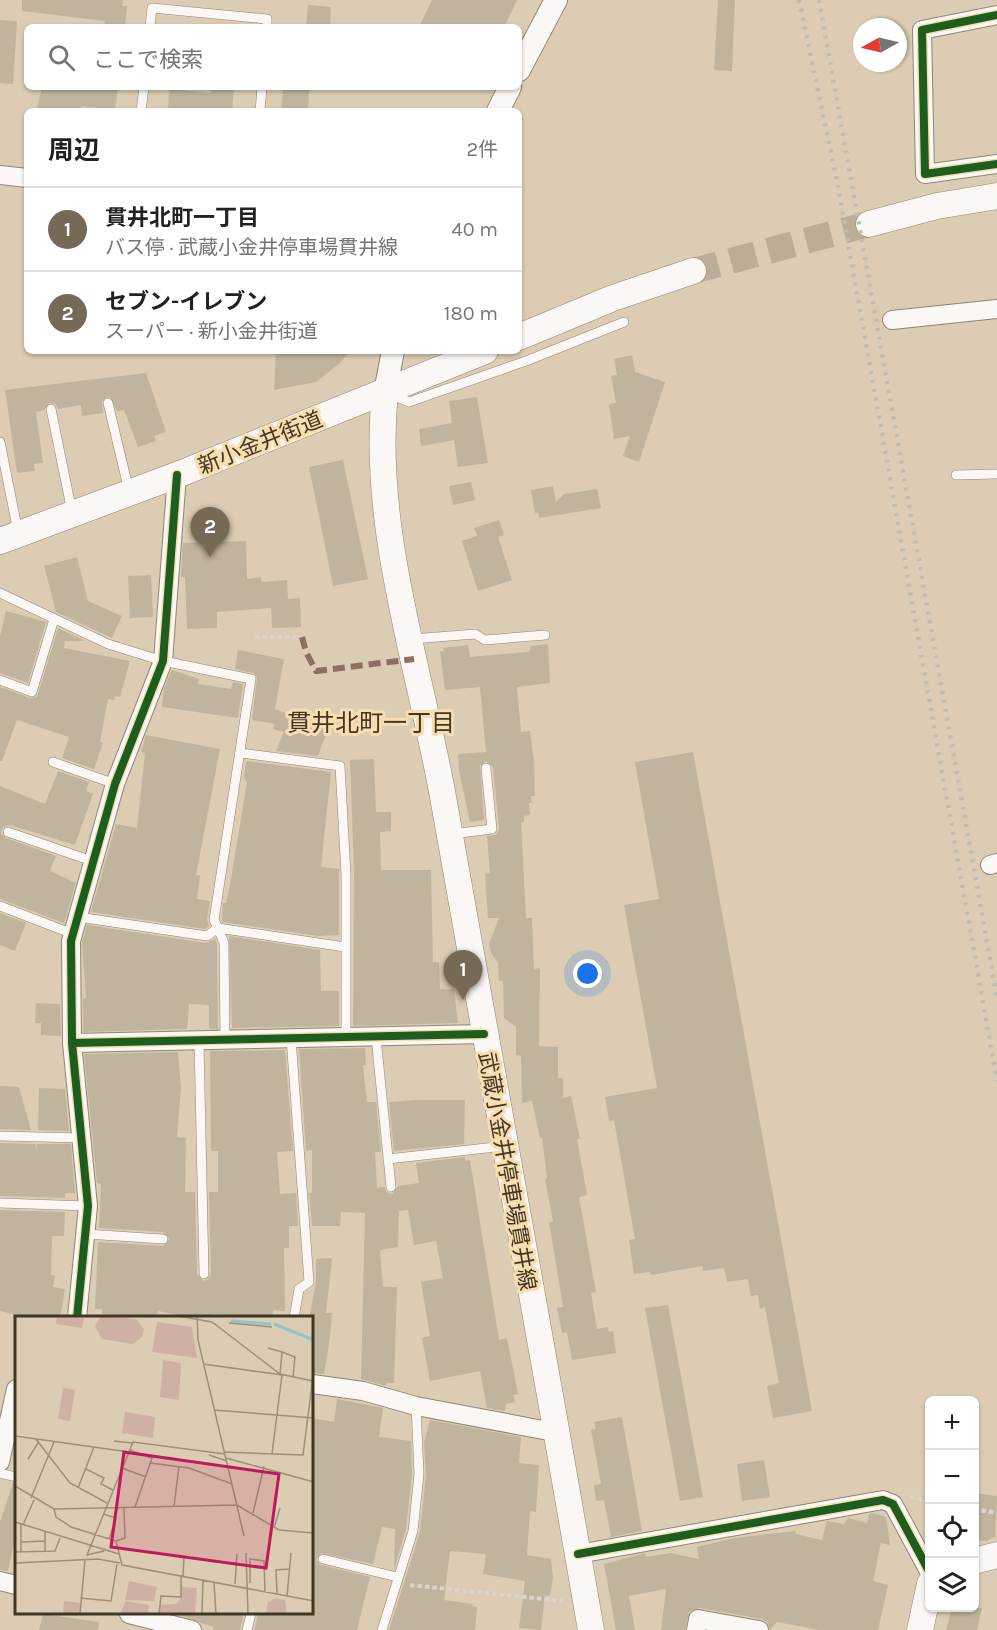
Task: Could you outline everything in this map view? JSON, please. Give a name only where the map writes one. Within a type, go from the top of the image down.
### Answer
[{"type":"main road","points":[[869,224],[937,206],[997,196]]},
{"type":"main road","points":[[522,336],[613,298],[693,271]]},
{"type":"main road","name":"新小金井街道","points":[[9,538],[177,475],[478,354]]},
{"type":"main road","name":"武蔵小金井停車場貫井線","points":[[385,392],[381,435],[387,508],[410,639],[449,834],[591,1630]]},
{"type":"main road","points":[[979,1560],[997,1555]]},
{"type":"main road","points":[[920,1630],[925,1607]]},
{"type":"street","points":[[522,64],[556,0]]},
{"type":"street","points":[[997,15],[922,30],[925,174],[997,164]]},
{"type":"street","points":[[500,108],[508,90]]},
{"type":"street","points":[[0,175],[24,178]]},
{"type":"street","points":[[892,320],[997,309]]},
{"type":"street","points":[[385,392],[392,354]]},
{"type":"street","points":[[77,1316],[88,1206],[72,1043],[75,926],[115,784],[163,661],[177,475]]},
{"type":"street","points":[[72,1043],[484,1034]]},
{"type":"street","points":[[314,1384],[363,1392],[416,1406],[554,1432]]},
{"type":"street","points":[[0,1462],[15,1394]]},
{"type":"street","points":[[578,1554],[883,1500],[893,1504],[925,1564]]},
{"type":"street","points":[[0,1581],[15,1585]]},
{"type":"street","points":[[138,1615],[174,1619],[192,1630]]},
{"type":"street","points":[[696,1630],[698,1618],[759,1630]]},
{"type":"lane","points":[[150,24],[152,8],[267,19],[267,24]]},
{"type":"lane","points":[[141,108],[144,90]]},
{"type":"lane","points":[[260,108],[262,90]]},
{"type":"lane","points":[[385,392],[409,402],[526,361],[624,322]]},
{"type":"lane","points":[[108,403],[129,493]]},
{"type":"lane","points":[[51,410],[73,514]]},
{"type":"lane","points":[[0,442],[9,538]]},
{"type":"lane","points":[[956,475],[997,474]]},
{"type":"lane","points":[[0,593],[108,644],[163,661],[251,680],[214,920],[224,943],[225,1041]]},
{"type":"lane","points":[[0,680],[32,692],[54,619]]},
{"type":"lane","points":[[410,639],[475,634],[485,640],[545,635]]},
{"type":"lane","points":[[240,753],[340,766],[346,875],[346,1037]]},
{"type":"lane","points":[[53,762],[115,784]]},
{"type":"lane","points":[[449,834],[492,830],[486,768]]},
{"type":"lane","points":[[8,832],[93,861]]},
{"type":"lane","points":[[0,906],[75,926],[207,936],[218,928],[345,947]]},
{"type":"lane","points":[[376,1036],[391,1187]]},
{"type":"lane","points":[[291,1038],[309,1282],[299,1289],[294,1316]]},
{"type":"lane","points":[[199,1041],[204,1274]]},
{"type":"lane","points":[[0,1136],[81,1138]]},
{"type":"lane","points":[[388,1159],[504,1146]]},
{"type":"lane","points":[[0,1203],[88,1206]]},
{"type":"lane","points":[[86,1234],[163,1239]]},
{"type":"lane","points":[[382,1630],[414,1531],[419,1474],[416,1406]]},
{"type":"lane","points":[[0,1473],[15,1477]]},
{"type":"lane","points":[[323,1558],[396,1581]]},
{"type":"lane","points":[[247,1630],[251,1615]]},
{"type":"path","points":[[255,637],[302,637]]},
{"type":"path","points":[[979,1510],[997,1513]]},
{"type":"path","points":[[396,1581],[567,1602]]},
{"type":"building","points":[[22,0],[123,0],[122,6],[127,6],[125,24],[104,24],[105,21],[22,11]]},
{"type":"building","points":[[432,0],[517,0],[505,24],[420,24]]},
{"type":"building","points":[[718,0],[735,0],[732,71],[714,70]]},
{"type":"building","points":[[308,5],[331,7],[330,24],[306,24]]},
{"type":"building","points":[[0,20],[17,21],[13,84],[0,83]]},
{"type":"building","points":[[41,90],[118,90],[115,108],[81,106],[81,108],[37,108]]},
{"type":"building","points":[[169,90],[211,93],[212,90],[234,90],[232,108],[168,108]]},
{"type":"building","points":[[283,90],[309,90],[308,108],[281,108]]},
{"type":"building","points":[[276,354],[347,354],[339,364],[316,382],[274,390]]},
{"type":"building","points":[[632,355],[635,372],[665,382],[639,462],[623,456],[630,436],[614,439],[609,404],[616,403],[611,376],[617,375],[614,359]]},
{"type":"building","points":[[146,373],[166,432],[154,436],[156,441],[138,447],[124,410],[117,411],[110,397],[102,401],[103,413],[82,416],[81,405],[58,409],[56,404],[49,403],[44,410],[36,412],[43,463],[34,464],[35,471],[17,473],[5,390]]},
{"type":"building","points":[[477,397],[488,463],[458,467],[454,440],[421,446],[419,429],[452,423],[449,401]]},
{"type":"building","points":[[343,460],[368,579],[333,586],[309,467]]},
{"type":"building","points":[[471,482],[475,500],[453,505],[449,486]]},
{"type":"building","points":[[553,486],[556,502],[564,494],[597,489],[601,508],[539,518],[538,512],[535,513],[531,490]]},
{"type":"building","points":[[499,520],[504,535],[498,537],[512,580],[478,591],[462,541],[477,536],[474,528]]},
{"type":"building","points":[[246,541],[247,579],[261,577],[262,582],[287,580],[288,599],[300,598],[301,627],[272,628],[271,608],[217,612],[217,628],[187,629],[185,577],[181,577],[183,543]]},
{"type":"building","points":[[77,557],[88,601],[122,616],[112,638],[56,612],[44,566]]},
{"type":"building","points":[[151,575],[153,617],[130,618],[128,576]]},
{"type":"building","points":[[6,611],[46,622],[28,683],[0,673],[0,636]]},
{"type":"building","points":[[58,628],[85,641],[65,641],[64,648],[130,661],[120,697],[115,696],[114,700],[108,699],[100,742],[103,743],[94,769],[62,758],[69,737],[17,720],[2,761],[0,761],[0,687],[30,698],[37,697]]},
{"type":"building","points":[[548,644],[550,683],[517,687],[521,732],[530,731],[534,762],[535,796],[531,796],[532,803],[529,803],[530,815],[524,816],[524,822],[521,822],[526,918],[532,918],[534,969],[540,968],[539,1046],[558,1047],[558,1078],[563,1078],[563,1098],[571,1096],[580,1139],[577,1139],[587,1195],[579,1197],[596,1292],[591,1293],[597,1329],[608,1327],[609,1332],[613,1331],[616,1353],[572,1360],[567,1332],[562,1333],[557,1308],[563,1307],[549,1222],[553,1222],[545,1179],[547,1178],[542,1138],[540,1138],[532,1101],[522,1103],[521,1056],[516,1055],[516,1027],[504,1018],[503,981],[499,981],[498,963],[491,953],[489,944],[499,918],[488,918],[485,874],[490,873],[487,836],[496,835],[499,829],[493,767],[486,761],[480,766],[484,820],[470,822],[459,770],[458,754],[486,752],[480,687],[445,690],[440,651],[444,651],[443,648],[468,645],[470,657],[529,652],[531,646]]},
{"type":"building","points":[[238,650],[284,659],[275,709],[328,729],[318,756],[276,751],[284,732],[273,729],[275,724],[252,720],[257,677],[253,673],[235,669]]},
{"type":"building","points":[[172,670],[199,679],[198,684],[231,689],[233,682],[243,684],[238,718],[162,707],[164,689]]},
{"type":"building","points":[[146,735],[220,749],[196,875],[200,875],[197,899],[210,901],[207,919],[209,926],[205,929],[91,912],[116,824],[137,828],[145,753],[141,752]]},
{"type":"building","points":[[693,752],[812,1411],[773,1418],[767,1386],[779,1383],[765,1307],[760,1309],[758,1295],[751,1296],[748,1279],[727,1282],[724,1268],[703,1271],[702,1266],[651,1275],[650,1272],[634,1274],[629,1240],[635,1239],[614,1120],[609,1121],[605,1097],[657,1088],[624,905],[659,899],[635,762]]},
{"type":"building","points":[[374,759],[376,812],[391,812],[391,831],[380,832],[381,870],[431,870],[433,962],[439,962],[440,989],[454,989],[458,1023],[353,1026],[354,871],[350,760]]},
{"type":"building","points":[[246,761],[331,772],[321,867],[339,869],[339,935],[319,936],[222,922],[223,903],[226,903],[230,885],[247,782],[244,778]]},
{"type":"building","points":[[58,771],[89,782],[86,791],[93,794],[75,845],[10,825],[3,827],[1,833],[6,838],[56,856],[50,871],[76,883],[64,923],[0,899],[0,786],[45,804]]},
{"type":"building","points":[[0,913],[26,923],[15,951],[0,945]]},
{"type":"building","points":[[87,925],[206,943],[215,939],[217,944],[218,1029],[209,1029],[209,1005],[189,1004],[187,1029],[83,1032],[83,998],[86,998],[82,942]]},
{"type":"building","points":[[229,936],[320,950],[321,991],[339,991],[339,1026],[232,1028]]},
{"type":"building","points":[[36,1003],[60,1004],[61,1036],[41,1035],[41,1023],[35,1023]]},
{"type":"building","points":[[365,1048],[366,1065],[363,1065],[367,1102],[376,1102],[381,1152],[375,1152],[377,1188],[384,1187],[388,1193],[392,1194],[398,1186],[419,1183],[416,1163],[465,1157],[465,1161],[470,1160],[499,1340],[507,1338],[518,1394],[513,1395],[515,1402],[506,1404],[505,1411],[487,1408],[480,1371],[430,1381],[422,1338],[430,1336],[421,1282],[443,1278],[436,1241],[414,1245],[408,1210],[399,1211],[398,1247],[380,1250],[383,1287],[397,1287],[394,1383],[386,1383],[386,1386],[361,1379],[365,1213],[341,1212],[340,1226],[312,1226],[309,1193],[312,1193],[312,1150],[306,1151],[299,1049]]},
{"type":"building","points":[[285,1050],[293,1151],[277,1152],[280,1194],[296,1193],[298,1226],[289,1226],[289,1248],[284,1248],[285,1311],[273,1310],[272,1316],[212,1314],[212,1316],[183,1316],[158,1311],[157,1316],[102,1314],[102,1309],[95,1309],[98,1242],[163,1246],[170,1239],[163,1232],[99,1228],[101,1184],[97,1183],[84,1054],[178,1052],[181,1088],[177,1137],[186,1138],[185,1192],[195,1192],[197,1274],[204,1281],[211,1274],[209,1192],[218,1192],[218,1151],[211,1151],[210,1051]]},
{"type":"building","points":[[0,1086],[19,1087],[31,1130],[0,1129]]},
{"type":"building","points":[[39,1088],[65,1089],[69,1131],[38,1130]]},
{"type":"building","points":[[465,1100],[464,1144],[394,1151],[389,1102]]},
{"type":"building","points":[[0,1143],[35,1144],[37,1150],[37,1144],[71,1144],[75,1193],[65,1193],[65,1198],[0,1196]]},
{"type":"building","points":[[0,1210],[65,1212],[64,1236],[52,1236],[51,1275],[55,1276],[53,1287],[65,1289],[60,1316],[21,1316],[0,1311]]},
{"type":"building","points":[[332,1258],[326,1313],[332,1313],[324,1374],[314,1373],[314,1316],[309,1316],[316,1282],[316,1259]]},
{"type":"building","points":[[668,1305],[703,1497],[680,1501],[645,1308]]},
{"type":"building","points":[[337,1399],[383,1408],[379,1437],[411,1441],[412,1474],[406,1530],[394,1569],[395,1529],[382,1527],[373,1564],[321,1553],[316,1560],[321,1565],[370,1577],[357,1630],[254,1630],[258,1615],[314,1615],[314,1418],[334,1422]]},
{"type":"building","points":[[622,1417],[642,1531],[611,1537],[604,1500],[596,1501],[594,1485],[601,1484],[591,1430],[596,1429],[594,1422]]},
{"type":"building","points":[[430,1420],[521,1437],[519,1463],[539,1465],[536,1512],[530,1511],[527,1555],[551,1559],[553,1578],[550,1596],[545,1595],[541,1630],[519,1628],[525,1581],[483,1574],[486,1554],[450,1551],[444,1600],[473,1604],[472,1606],[477,1607],[475,1630],[389,1630],[420,1532],[426,1475],[424,1442]]},
{"type":"building","points":[[764,1460],[770,1497],[742,1501],[737,1464]]},
{"type":"building","points":[[13,1483],[15,1484],[15,1539],[8,1571],[0,1570],[0,1522]]},
{"type":"building","points":[[979,1494],[997,1496],[995,1537],[986,1541],[979,1540]]},
{"type":"building","points":[[869,1514],[886,1517],[890,1545],[881,1543],[873,1581],[888,1585],[878,1630],[819,1630],[777,1622],[770,1630],[767,1622],[762,1619],[699,1608],[689,1612],[685,1630],[661,1630],[666,1589],[629,1596],[635,1630],[616,1630],[604,1564],[645,1553],[646,1557],[671,1553],[699,1559],[697,1547],[735,1538],[795,1531],[796,1534],[822,1540],[827,1521],[844,1524],[848,1518],[867,1523]]},
{"type":"building","points":[[979,1608],[982,1608],[977,1630],[946,1630],[951,1612],[979,1612]]},
{"type":"building","points":[[43,1615],[99,1622],[98,1630],[39,1630]]},
{"type":"building","points":[[244,1615],[240,1630],[213,1630],[213,1627],[183,1616]]},
{"type":"tunnel","points":[[693,271],[869,224]]},
{"type":"railway","points":[[799,0],[838,186],[997,1081]]},
{"type":"railway","points":[[819,0],[997,998]]},
{"type":"marked path","points":[[302,637],[306,652],[316,671],[414,659]]},
{"type":"cycle path","points":[[997,15],[922,30],[925,174],[997,164]]},
{"type":"cycle path","points":[[77,1316],[88,1206],[72,1043],[71,941],[115,784],[163,661],[177,475]]},
{"type":"cycle path","points":[[72,1043],[484,1034]]},
{"type":"cycle path","points":[[578,1554],[883,1500],[893,1504],[925,1564]]},
{"type":"place","name":"セブン-イレブン","points":[[210,557]]},
{"type":"place","name":"貫井北町一丁目","points":[[463,1000]]},
{"type":"district","name":"貫井北町一丁目","points":[[371,723]]}]
